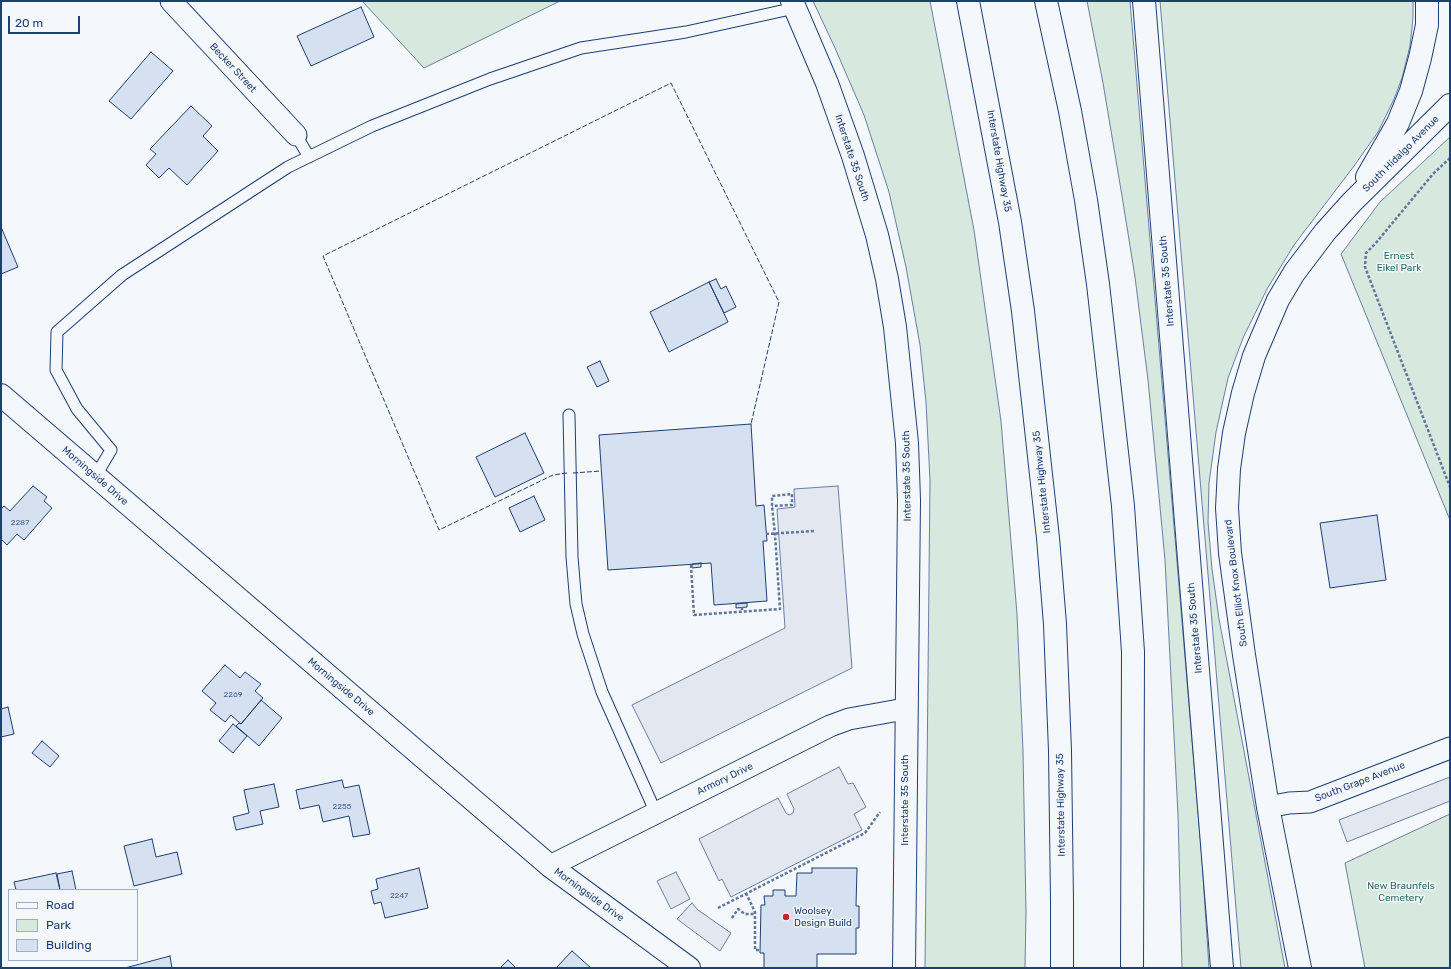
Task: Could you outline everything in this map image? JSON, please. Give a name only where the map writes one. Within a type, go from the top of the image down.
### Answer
[{"type":"main road","name":"Interstate Highway 35","points":[[968,1],[1010,222],[1023,311],[1047,524],[1055,624],[1060,751],[1062,968]]},
{"type":"main road","points":[[1046,1],[1070,111],[1087,207],[1098,284],[1123,506],[1132,652],[1132,968]]},
{"type":"main road","name":"Interstate 35 South","points":[[1144,1],[1222,968]]},
{"type":"main road","points":[[1352,202],[1398,123],[1411,90],[1427,25],[1427,1]]},
{"type":"main road","name":"Interstate 35 South","points":[[793,5],[827,83],[853,156],[877,235],[887,279],[895,327],[907,443],[909,500],[904,968]]},
{"type":"main road","name":"South Hidalgo Avenue","points":[[1352,202],[1450,105]]},
{"type":"main road","name":"South Elliot Knox Boulevard","points":[[1300,968],[1268,808],[1244,656],[1230,553],[1228,508],[1229,469],[1233,440],[1243,393],[1254,356],[1278,300],[1294,273],[1352,202]]},
{"type":"main road","name":"Morningside Drive","points":[[1,395],[550,866],[689,968]]},
{"type":"street","name":"Becker Street","points":[[171,1],[296,134]]},
{"type":"street","name":"Armory Drive","points":[[550,866],[830,726],[849,719],[906,709]]},
{"type":"street","name":"South Grape Avenue","points":[[1268,808],[1289,803],[1310,802],[1450,748]]},
{"type":"lane","points":[[95,477],[111,450],[77,409],[56,370],[57,332],[122,275],[288,167],[372,126],[490,79],[581,48],[686,32],[793,5]]},
{"type":"lane","points":[[296,134],[309,156]]},
{"type":"lane","points":[[569,415],[572,557],[576,604],[583,634],[602,692],[656,813]]},
{"type":"path","points":[[1450,158],[1433,174],[1366,253],[1365,267],[1450,487]]},
{"type":"path","points":[[692,566],[694,615],[780,609],[772,506],[772,496],[792,494],[792,505],[772,506]]},
{"type":"path","points":[[766,534],[815,531]]},
{"type":"path","points":[[742,607],[742,612]]},
{"type":"path","points":[[718,908],[865,833],[880,812]]},
{"type":"path","points":[[746,893],[756,914],[755,950],[759,950]]},
{"type":"path","points":[[732,918],[738,909],[745,914],[756,914]]},
{"type":"green space","points":[[362,1],[560,1],[424,68]]},
{"type":"green space","points":[[813,1],[930,1],[974,230],[1001,421],[1017,614],[1023,751],[1026,912],[1025,968],[925,968],[930,480],[926,402],[920,345],[906,267],[889,192],[864,115]]},
{"type":"green space","points":[[1087,1],[1130,1],[1202,860],[1209,968],[1182,968],[1178,815],[1165,560],[1148,380],[1135,277],[1122,196],[1103,83]]},
{"type":"green space","points":[[1160,1],[1413,1],[1410,46],[1402,78],[1394,99],[1378,132],[1294,245],[1267,289],[1243,338],[1228,378],[1216,432],[1209,483],[1208,522],[1212,569],[1219,619],[1285,968],[1241,968]]},
{"type":"green space","name":"Ernest Eikel Park","points":[[1450,137],[1450,520],[1341,254],[1380,202]]},
{"type":"green space","name":"New Braunfels Cemetery","points":[[1450,814],[1450,968],[1365,968],[1345,863]]},
{"type":"shaded area","points":[[838,486],[852,668],[661,763],[632,705],[785,628],[777,509],[795,507],[794,489]]},
{"type":"shaded area","points":[[839,767],[848,784],[853,783],[866,807],[854,814],[862,830],[731,897],[722,879],[719,881],[699,839],[778,798],[786,813],[789,815],[793,813],[794,809],[787,794]]},
{"type":"shaded area","points":[[1450,777],[1450,801],[1347,842],[1339,820]]},
{"type":"shaded area","points":[[676,872],[690,899],[671,909],[657,881]]},
{"type":"shaded area","points":[[692,903],[698,910],[731,933],[720,951],[677,919]]},
{"type":"building","points":[[361,7],[374,37],[311,66],[297,36]]},
{"type":"building","points":[[151,52],[173,71],[131,119],[109,101]]},
{"type":"building","points":[[191,106],[212,126],[203,136],[218,151],[187,185],[169,168],[159,178],[146,165],[156,154],[150,149]]},
{"type":"building","points":[[1,227],[18,267],[1,274]]},
{"type":"building","points":[[716,279],[721,289],[726,286],[736,307],[724,313],[709,282]]},
{"type":"building","points":[[709,282],[728,322],[669,352],[650,312]]},
{"type":"building","points":[[600,361],[609,381],[597,387],[587,367]]},
{"type":"building","points":[[751,424],[756,506],[764,505],[767,541],[763,541],[767,601],[714,605],[711,563],[608,570],[599,435]]},
{"type":"building","points":[[525,433],[544,473],[495,497],[476,457]]},
{"type":"building","points":[[33,486],[47,497],[44,501],[52,508],[24,540],[17,534],[7,545],[1,539],[1,509],[4,506],[10,511]]},
{"type":"building","points":[[534,496],[545,520],[520,532],[509,508]]},
{"type":"building","points":[[1377,515],[1386,580],[1330,588],[1320,523]]},
{"type":"building","points":[[701,563],[701,567],[692,568],[692,564]]},
{"type":"building","points":[[747,603],[747,607],[736,608],[736,604]]},
{"type":"building","points":[[225,665],[240,678],[245,672],[261,684],[255,691],[263,698],[241,724],[231,715],[225,722],[210,710],[216,703],[202,691]]},
{"type":"building","points":[[261,700],[282,718],[259,746],[236,726],[239,723],[241,724]]},
{"type":"building","points":[[8,707],[14,734],[1,737],[1,709]]},
{"type":"building","points":[[233,724],[247,736],[233,753],[219,741]]},
{"type":"building","points":[[42,741],[59,756],[50,767],[32,753]]},
{"type":"building","points":[[342,780],[344,788],[359,785],[370,834],[353,837],[349,816],[323,822],[319,805],[300,809],[296,790]]},
{"type":"building","points":[[274,784],[279,807],[260,811],[263,824],[236,830],[233,817],[249,813],[244,790]]},
{"type":"building","points":[[152,839],[156,857],[177,852],[182,874],[134,886],[124,846]]},
{"type":"building","points":[[419,868],[428,908],[385,918],[381,902],[374,904],[371,891],[378,889],[376,879]]},
{"type":"building","points":[[812,868],[857,868],[856,906],[859,906],[859,928],[856,928],[856,954],[817,954],[817,968],[764,968],[764,953],[760,953],[761,905],[765,905],[764,896],[773,896],[773,890],[785,890],[785,896],[796,896],[797,873],[812,873]]},
{"type":"building","points":[[72,871],[76,889],[60,889],[57,874]]},
{"type":"building","points":[[56,873],[60,889],[16,889],[14,882]]},
{"type":"building","points":[[572,951],[591,968],[556,968]]},
{"type":"building","points":[[170,956],[172,968],[125,968]]},
{"type":"building","points":[[508,960],[516,968],[500,968]]},
{"type":"fence","points":[[567,473],[553,475],[439,530],[323,256],[671,83],[779,302],[751,424]]},
{"type":"fence","points":[[573,473],[601,471]]},
{"type":"place","name":"Woolsey Design Build","points":[[786,917]]}]
